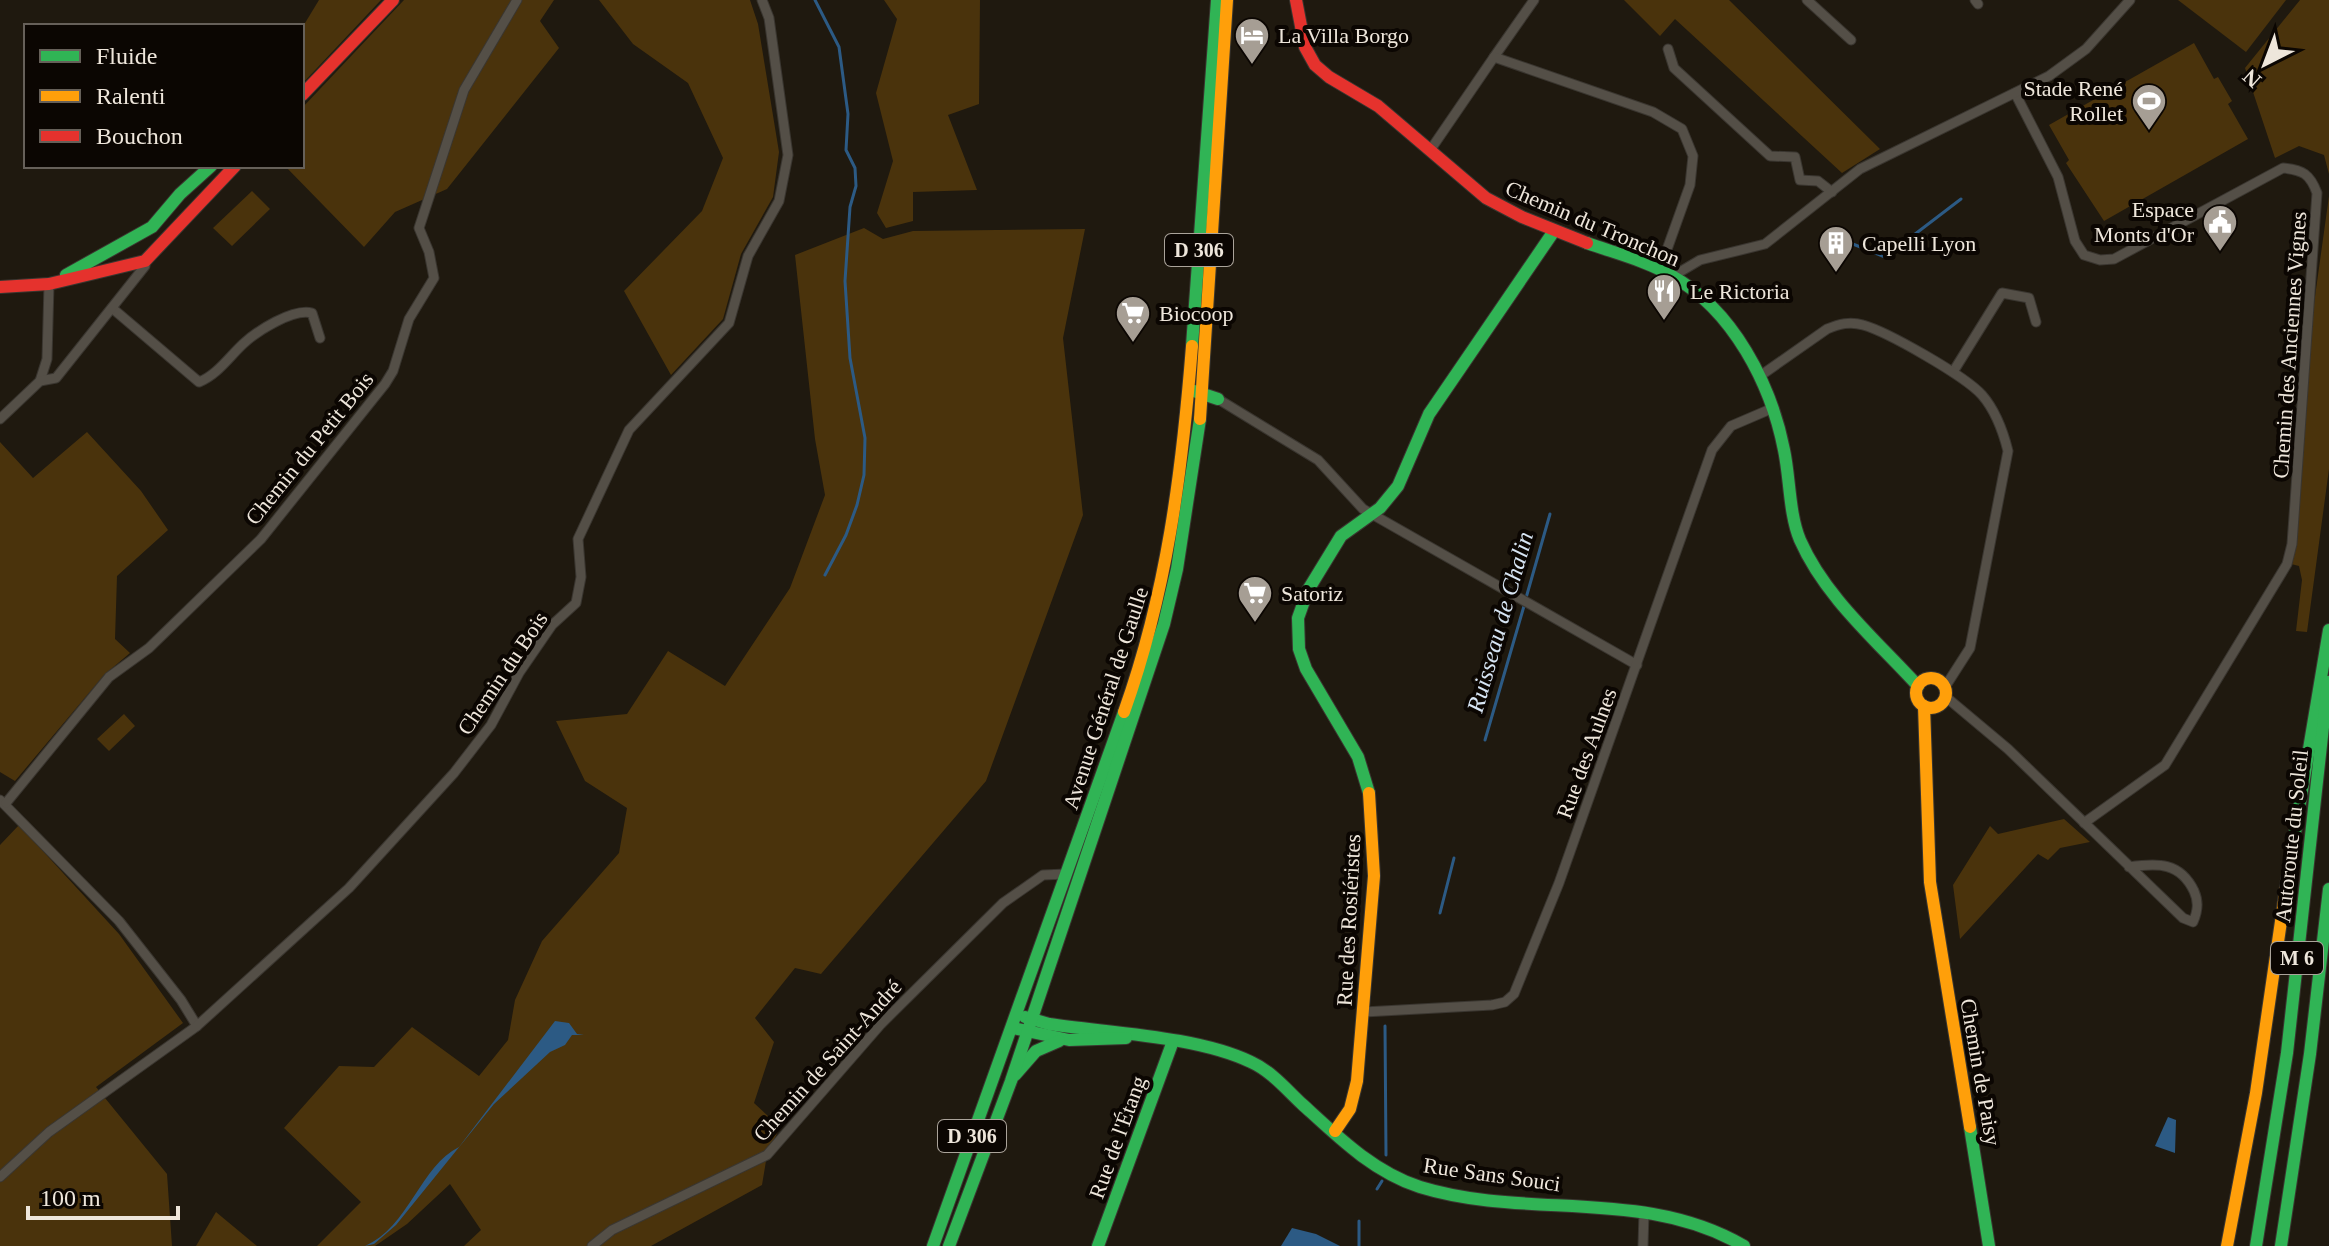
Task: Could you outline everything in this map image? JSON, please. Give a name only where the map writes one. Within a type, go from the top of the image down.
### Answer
[{"type":"main road","points":[[304,93],[393,0]]},
{"type":"main road","name":"Avenue Général de Gaulle","points":[[1073,875],[1162,591],[1189,389],[1217,0]]},
{"type":"main road","name":"Avenue Général de Gaulle","points":[[1073,875],[1164,624],[1177,569],[1202,394],[1227,0]]},
{"type":"main road","name":"Chemin du Tronchon","points":[[1296,0],[1305,47],[1315,65],[1329,77],[1378,106],[1486,198],[1554,231],[1660,269],[1673,276],[1720,316],[1760,376],[1773,408],[1784,448],[1799,537],[1821,579],[1886,649],[1922,682]]},
{"type":"main road","points":[[49,284],[152,227],[180,194],[209,168]]},
{"type":"main road","points":[[0,287],[49,284],[145,261],[233,168]]},
{"type":"main road","name":"Rue des Rosiéristes","points":[[1335,1131],[1350,1109],[1354,1094],[1364,1012],[1374,876],[1371,800],[1358,757],[1306,669],[1297,633],[1298,618],[1308,590],[1326,557],[1352,525],[1388,500],[1398,486],[1429,414],[1554,231]]},
{"type":"main road","points":[[1189,389],[1218,399]]},
{"type":"main road","points":[[2227,1246],[2246,1152],[2305,757],[2329,630]]},
{"type":"main road","name":"Autoroute du Soleil","points":[[2256,1246],[2287,1053],[2329,668]]},
{"type":"main road","points":[[1922,682],[1943,688],[1928,707],[1916,695],[1922,682]]},
{"type":"main road","name":"Chemin de Paisy","points":[[1928,707],[1933,904],[1989,1246]]},
{"type":"main road","name":"D 306","points":[[1032,1019],[1073,875]]},
{"type":"main road","name":"D 306","points":[[933,1246],[1015,1021],[1073,875]]},
{"type":"main road","name":"Autoroute du Soleil","points":[[2281,1246],[2308,1068],[2329,889]]},
{"type":"main road","points":[[1025,1038],[1032,1019]]},
{"type":"main road","name":"Rue Sans Souci","points":[[1129,1037],[1107,1041],[1025,1038],[1015,1021],[1032,1019],[1129,1037],[1173,1041],[1212,1048],[1251,1062],[1270,1074],[1375,1164],[1422,1187],[1644,1212],[1704,1224],[1744,1246]]},
{"type":"main road","name":"D 306","points":[[949,1246],[1025,1038]]},
{"type":"main road","points":[[1011,1081],[1036,1051],[1049,1043],[1070,1040]]},
{"type":"main road","name":"Rue de l'Étang","points":[[1098,1246],[1173,1041]]},
{"type":"street","name":"Chemin du Petit Bois","points":[[3,801],[109,677],[149,648],[261,539],[393,371],[409,319],[434,278],[429,252],[419,228],[434,178],[464,90],[517,0]]},
{"type":"street","name":"Chemin du Bois","points":[[0,1177],[49,1132],[197,1026],[320,917],[396,839],[463,761],[491,725],[519,673],[552,625],[576,603],[581,577],[578,539],[629,430],[729,323],[748,256],[779,201],[788,155],[769,18],[762,0]]},
{"type":"street","points":[[1431,149],[1534,0]]},
{"type":"street","points":[[1807,0],[1851,40]]},
{"type":"street","points":[[1673,276],[1700,260],[1758,247],[1773,240],[1871,163],[2015,93],[2071,61],[2130,0]]},
{"type":"street","points":[[1668,49],[1674,68],[1770,156],[1795,157],[1800,180],[1818,181],[1832,192]]},
{"type":"street","points":[[1494,57],[1653,112],[1682,129],[1693,156],[1690,185],[1660,269]]},
{"type":"street","name":"Chemin des Anciennes Vignes","points":[[2015,93],[2058,177],[2075,241],[2084,255],[2092,258],[2114,259],[2283,168],[2298,169],[2310,176],[2317,193],[2293,529],[2287,564],[2165,765],[2084,823]]},
{"type":"street","points":[[40,381],[56,378],[145,266],[145,261]]},
{"type":"street","points":[[0,419],[40,381],[47,359],[49,284]]},
{"type":"street","points":[[1953,372],[2002,293],[2029,298],[2036,322]]},
{"type":"street","points":[[112,308],[199,382],[208,378],[246,341],[296,313],[312,313],[320,338]]},
{"type":"street","points":[[1760,376],[1827,329],[1850,323],[1872,329],[1953,372],[1981,394],[2003,429],[2008,451],[1970,648],[1963,663],[1943,688],[2008,749],[2129,867],[2183,918],[2193,922],[2198,912],[2196,897],[2187,877],[2175,867],[2154,863],[2129,867]]},
{"type":"street","points":[[1218,399],[1318,460],[1358,504],[1372,513],[1637,665]]},
{"type":"street","name":"Rue des Aulnes","points":[[1364,1012],[1492,1005],[1505,1002],[1514,994],[1559,883],[1712,450],[1731,426],[1773,408]]},
{"type":"street","points":[[3,801],[119,921],[181,1000],[197,1026]]},
{"type":"street","name":"Chemin de Saint-André","points":[[592,1246],[612,1230],[767,1155],[881,1024],[1003,903],[1043,875],[1073,875]]},
{"type":"street","points":[[1643,1246],[1644,1212]]},
{"type":"shaded area","points":[[319,0],[381,0],[304,82],[304,25]]},
{"type":"shaded area","points":[[404,0],[554,0],[540,21],[559,48],[447,189],[395,212],[364,247],[287,168],[304,168],[304,106]]},
{"type":"shaded area","points":[[599,0],[750,0],[758,24],[779,152],[773,197],[741,254],[723,319],[671,375],[624,291],[702,211],[723,158],[688,83],[633,44]]},
{"type":"shaded area","points":[[884,0],[980,0],[979,104],[948,115],[977,190],[913,192],[913,221],[886,228],[877,213],[893,161],[876,93],[897,19]]},
{"type":"shaded area","points":[[1624,0],[1729,0],[1880,149],[1842,173],[1675,19],[1660,36]]},
{"type":"shaded area","points":[[2178,0],[2286,0],[2246,52]]},
{"type":"shaded area","points":[[2300,0],[2329,0],[2329,174],[2324,155],[2299,146],[2275,158],[2245,68]]},
{"type":"shaded area","name":"Stade René Rollet","points":[[2194,43],[2214,79],[2218,77],[2232,101],[2228,104],[2248,139],[2104,221],[2066,163],[2069,160],[2049,125]]},
{"type":"shaded area","points":[[252,191],[270,209],[232,246],[213,228]]},
{"type":"shaded area","points":[[2329,196],[2329,469],[2307,632],[2296,631],[2302,580],[2299,566],[2291,564],[2313,311]]},
{"type":"shaded area","points":[[864,228],[883,239],[913,231],[1085,229],[1063,338],[1083,515],[986,781],[821,974],[795,968],[755,1018],[774,1042],[754,1103],[780,1127],[767,1155],[762,1185],[651,1246],[464,1246],[481,1230],[450,1184],[407,1224],[375,1246],[317,1246],[361,1202],[284,1128],[339,1066],[374,1067],[412,1027],[479,1076],[508,1040],[515,1000],[542,941],[619,853],[627,808],[585,781],[556,721],[627,714],[668,651],[725,686],[790,588],[825,495],[815,439],[795,255]]},
{"type":"shaded area","points":[[87,432],[141,491],[168,530],[117,576],[115,639],[130,653],[104,675],[15,781],[0,772],[0,442],[33,478]]},
{"type":"shaded area","points":[[124,714],[135,726],[109,751],[97,739]]},
{"type":"shaded area","points":[[2064,819],[2090,842],[2060,848],[2048,860],[2038,854],[1960,939],[1953,885],[1990,826],[1998,834]]},
{"type":"shaded area","points":[[19,825],[119,934],[183,1023],[96,1087],[167,1174],[172,1246],[0,1246],[0,845]]},
{"type":"shaded area","points":[[216,1212],[257,1246],[196,1246]]},
{"type":"water","points":[[555,1021],[569,1023],[577,1034],[584,1035],[572,1035],[565,1045],[550,1052],[494,1104],[396,1225],[374,1244],[365,1246],[392,1225],[434,1168],[459,1147]]},
{"type":"water","points":[[2168,1117],[2176,1120],[2175,1153],[2155,1146]]},
{"type":"water","points":[[1292,1228],[1316,1234],[1340,1246],[1281,1246]]},
{"type":"waterway","points":[[815,0],[839,47],[848,114],[846,150],[855,168],[856,186],[850,207],[845,281],[850,358],[865,438],[864,475],[857,505],[846,535],[825,575]]},
{"type":"waterway","name":"Ruisseau de Chalin","points":[[1833,236],[1885,257],[1961,199]]},
{"type":"waterway","name":"Ruisseau de Chalin","points":[[1526,598],[1550,514]]},
{"type":"waterway","name":"Ruisseau de Chalin","points":[[1485,740],[1524,606]]},
{"type":"waterway","name":"Ruisseau de Chalin","points":[[1440,913],[1454,858]]},
{"type":"waterway","name":"Ruisseau de Chalin","points":[[1385,1026],[1386,1155]]},
{"type":"waterway","name":"Ruisseau de Chalin","points":[[1377,1189],[1382,1181]]},
{"type":"waterway","points":[[1359,1221],[1359,1246]]},
{"type":"traffic: fast","points":[[1192,346],[1217,0]]},
{"type":"traffic: fast","points":[[66,275],[152,227],[180,194],[209,168]]},
{"type":"traffic: fast","points":[[1369,793],[1358,757],[1306,669],[1299,649],[1298,618],[1308,590],[1341,536],[1380,508],[1398,486],[1429,414],[1554,231]]},
{"type":"traffic: fast","points":[[1587,243],[1672,276],[1713,308],[1731,329],[1746,351],[1770,400],[1784,450],[1800,540],[1823,581],[1853,618],[1918,686]]},
{"type":"traffic: fast","points":[[1194,391],[1218,399]]},
{"type":"traffic: fast","points":[[949,1246],[1011,1081],[1164,624],[1177,569],[1200,419]]},
{"type":"traffic: fast","points":[[2287,880],[2329,630]]},
{"type":"traffic: fast","points":[[2256,1246],[2287,1053],[2328,682]]},
{"type":"traffic: fast","points":[[933,1246],[1124,712]]},
{"type":"traffic: fast","points":[[2281,1246],[2310,1054],[2329,889]]},
{"type":"traffic: fast","points":[[1025,1017],[1049,1024],[1205,1046],[1251,1062],[1272,1075],[1356,1152],[1387,1172],[1420,1187],[1460,1197],[1625,1210],[1666,1217],[1705,1228],[1744,1246]]},
{"type":"traffic: fast","points":[[1013,1028],[1069,1040],[1126,1038]]},
{"type":"traffic: fast","points":[[1015,1075],[1036,1051],[1059,1041]]},
{"type":"traffic: fast","points":[[1098,1246],[1173,1041]]},
{"type":"traffic: fast","points":[[1970,1127],[1989,1246]]},
{"type":"traffic: slow","points":[[1200,419],[1227,0]]},
{"type":"traffic: slow","points":[[1124,712],[1162,577],[1177,486],[1192,346]]},
{"type":"traffic: slow","points":[[1931,678],[1942,682],[1946,693],[1942,704],[1931,708],[1920,704],[1916,693],[1920,682],[1931,678]]},
{"type":"traffic: slow","points":[[1924,706],[1930,882],[1970,1127]]},
{"type":"traffic: slow","points":[[1335,1131],[1350,1109],[1357,1081],[1374,876],[1369,793]]},
{"type":"traffic: slow","points":[[2227,1246],[2256,1093],[2287,880]]},
{"type":"traffic: jam","points":[[304,93],[393,0]]},
{"type":"traffic: jam","points":[[1296,0],[1305,47],[1315,65],[1329,77],[1378,106],[1486,198],[1522,217],[1587,243]]},
{"type":"traffic: jam","points":[[0,287],[49,284],[145,261],[233,168]]},
{"type":"place","name":"La Villa Borgo","points":[[1252,66]]},
{"type":"place","name":"Stade René Rollet","points":[[2149,132]]},
{"type":"place","name":"Espace Monts d'Or","points":[[2220,253]]},
{"type":"place","name":"Capelli Lyon","points":[[1836,274]]},
{"type":"place","name":"Le Rictoria","points":[[1664,322]]},
{"type":"place","name":"Biocoop","points":[[1133,344]]},
{"type":"place","name":"Satoriz","points":[[1255,624]]}]
